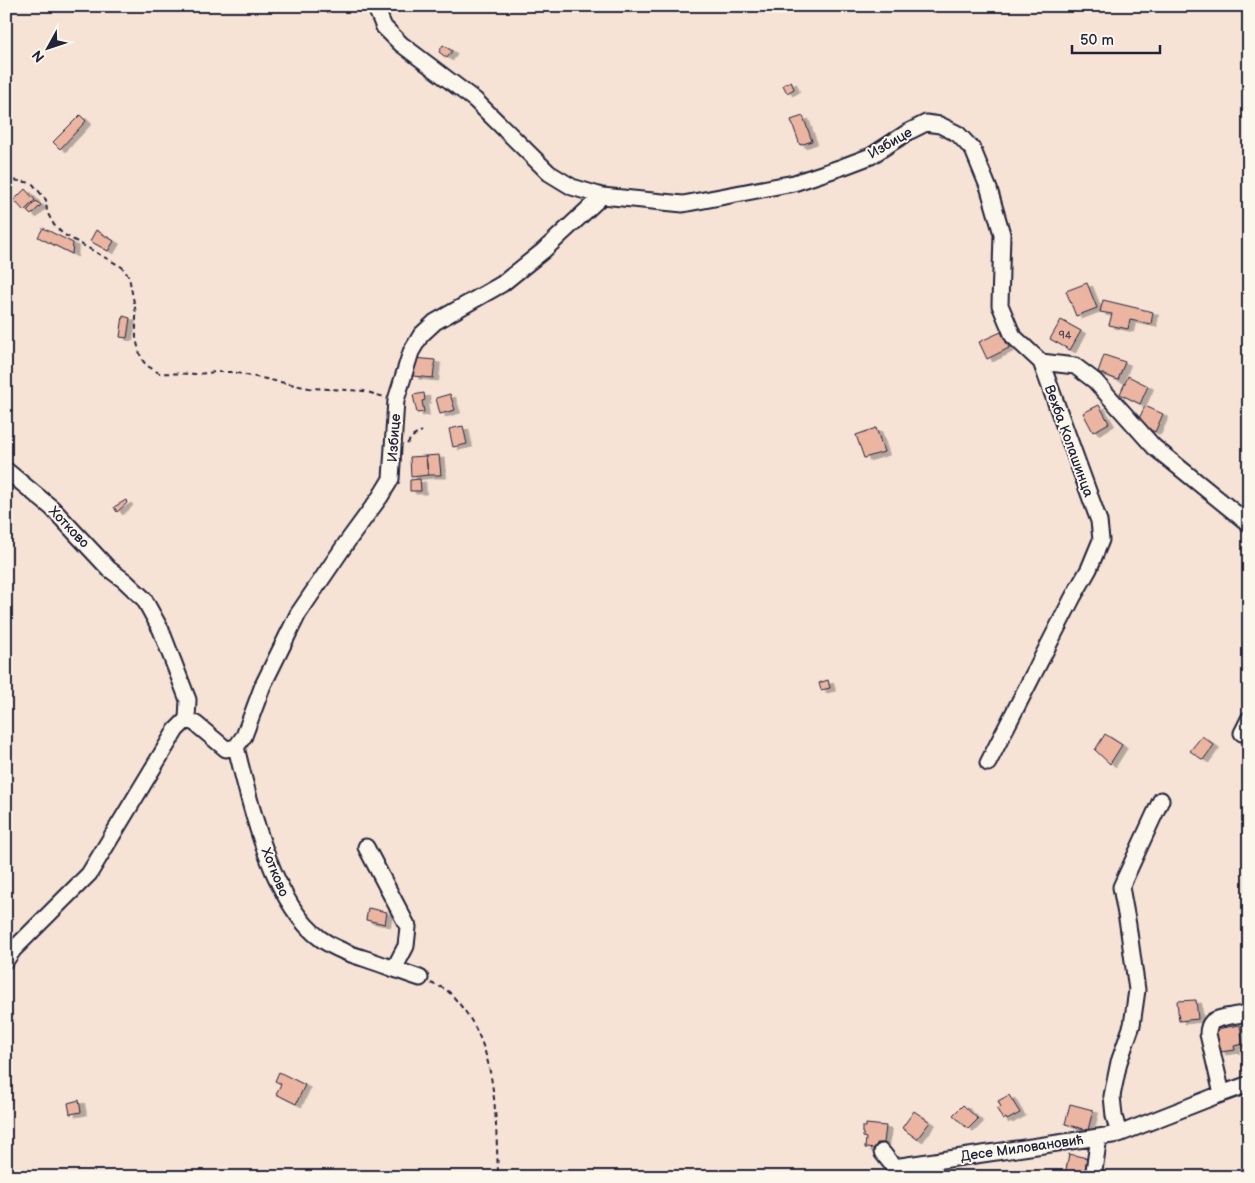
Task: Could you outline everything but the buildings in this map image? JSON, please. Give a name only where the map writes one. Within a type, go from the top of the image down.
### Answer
[{"type":"street","name":"Избице","points":[[375,6],[384,27],[401,44],[474,100],[549,174],[572,187],[602,196],[683,204],[794,183],[871,156],[908,132],[926,123],[940,125],[958,134],[973,150],[990,190],[1002,234],[1000,305],[1013,336],[1041,362]]},
{"type":"street","name":"Избице","points":[[240,742],[264,685],[298,614],[346,542],[380,497],[390,479],[396,400],[410,352],[421,335],[435,322],[502,284],[543,251],[602,196]]},
{"type":"street","name":"Вехба Колашинца","points":[[988,764],[1073,596],[1090,569],[1101,540],[1099,521],[1041,362],[1075,366],[1095,381],[1154,447],[1249,524]]},
{"type":"street","name":"Хотково","points":[[6,470],[52,508],[109,569],[144,599],[161,630],[188,700],[187,719]]},
{"type":"street","points":[[6,960],[14,949],[89,874],[176,730],[187,719],[196,724],[226,749],[240,742]]},
{"type":"street","name":"Хотково","points":[[240,742],[247,794],[270,864],[287,902],[320,939],[340,951],[420,978]]},
{"type":"street","points":[[1119,1134],[1114,1116],[1112,1096],[1119,1062],[1132,1025],[1137,990],[1121,888],[1161,800]]},
{"type":"street","points":[[366,847],[408,927],[406,946],[394,969]]},
{"type":"street","points":[[1222,1094],[1208,1034],[1209,1027],[1212,1021],[1249,1013]]},
{"type":"street","name":"Десе Миловановић","points":[[882,1152],[896,1172],[935,1161],[1119,1134],[1249,1084]]},
{"type":"street","points":[[1092,1177],[1100,1137]]},
{"type":"street","points":[[935,1161],[934,1168],[937,1177]]},
{"type":"path","points":[[6,179],[32,183],[46,200],[47,212],[54,225],[63,234],[122,267],[130,276],[136,313],[136,339],[141,358],[146,365],[159,373],[196,374],[232,372],[309,388],[364,391],[396,400]]},
{"type":"path","points":[[420,978],[446,990],[456,999],[471,1018],[483,1042],[493,1088],[498,1171],[501,1177]]}]
